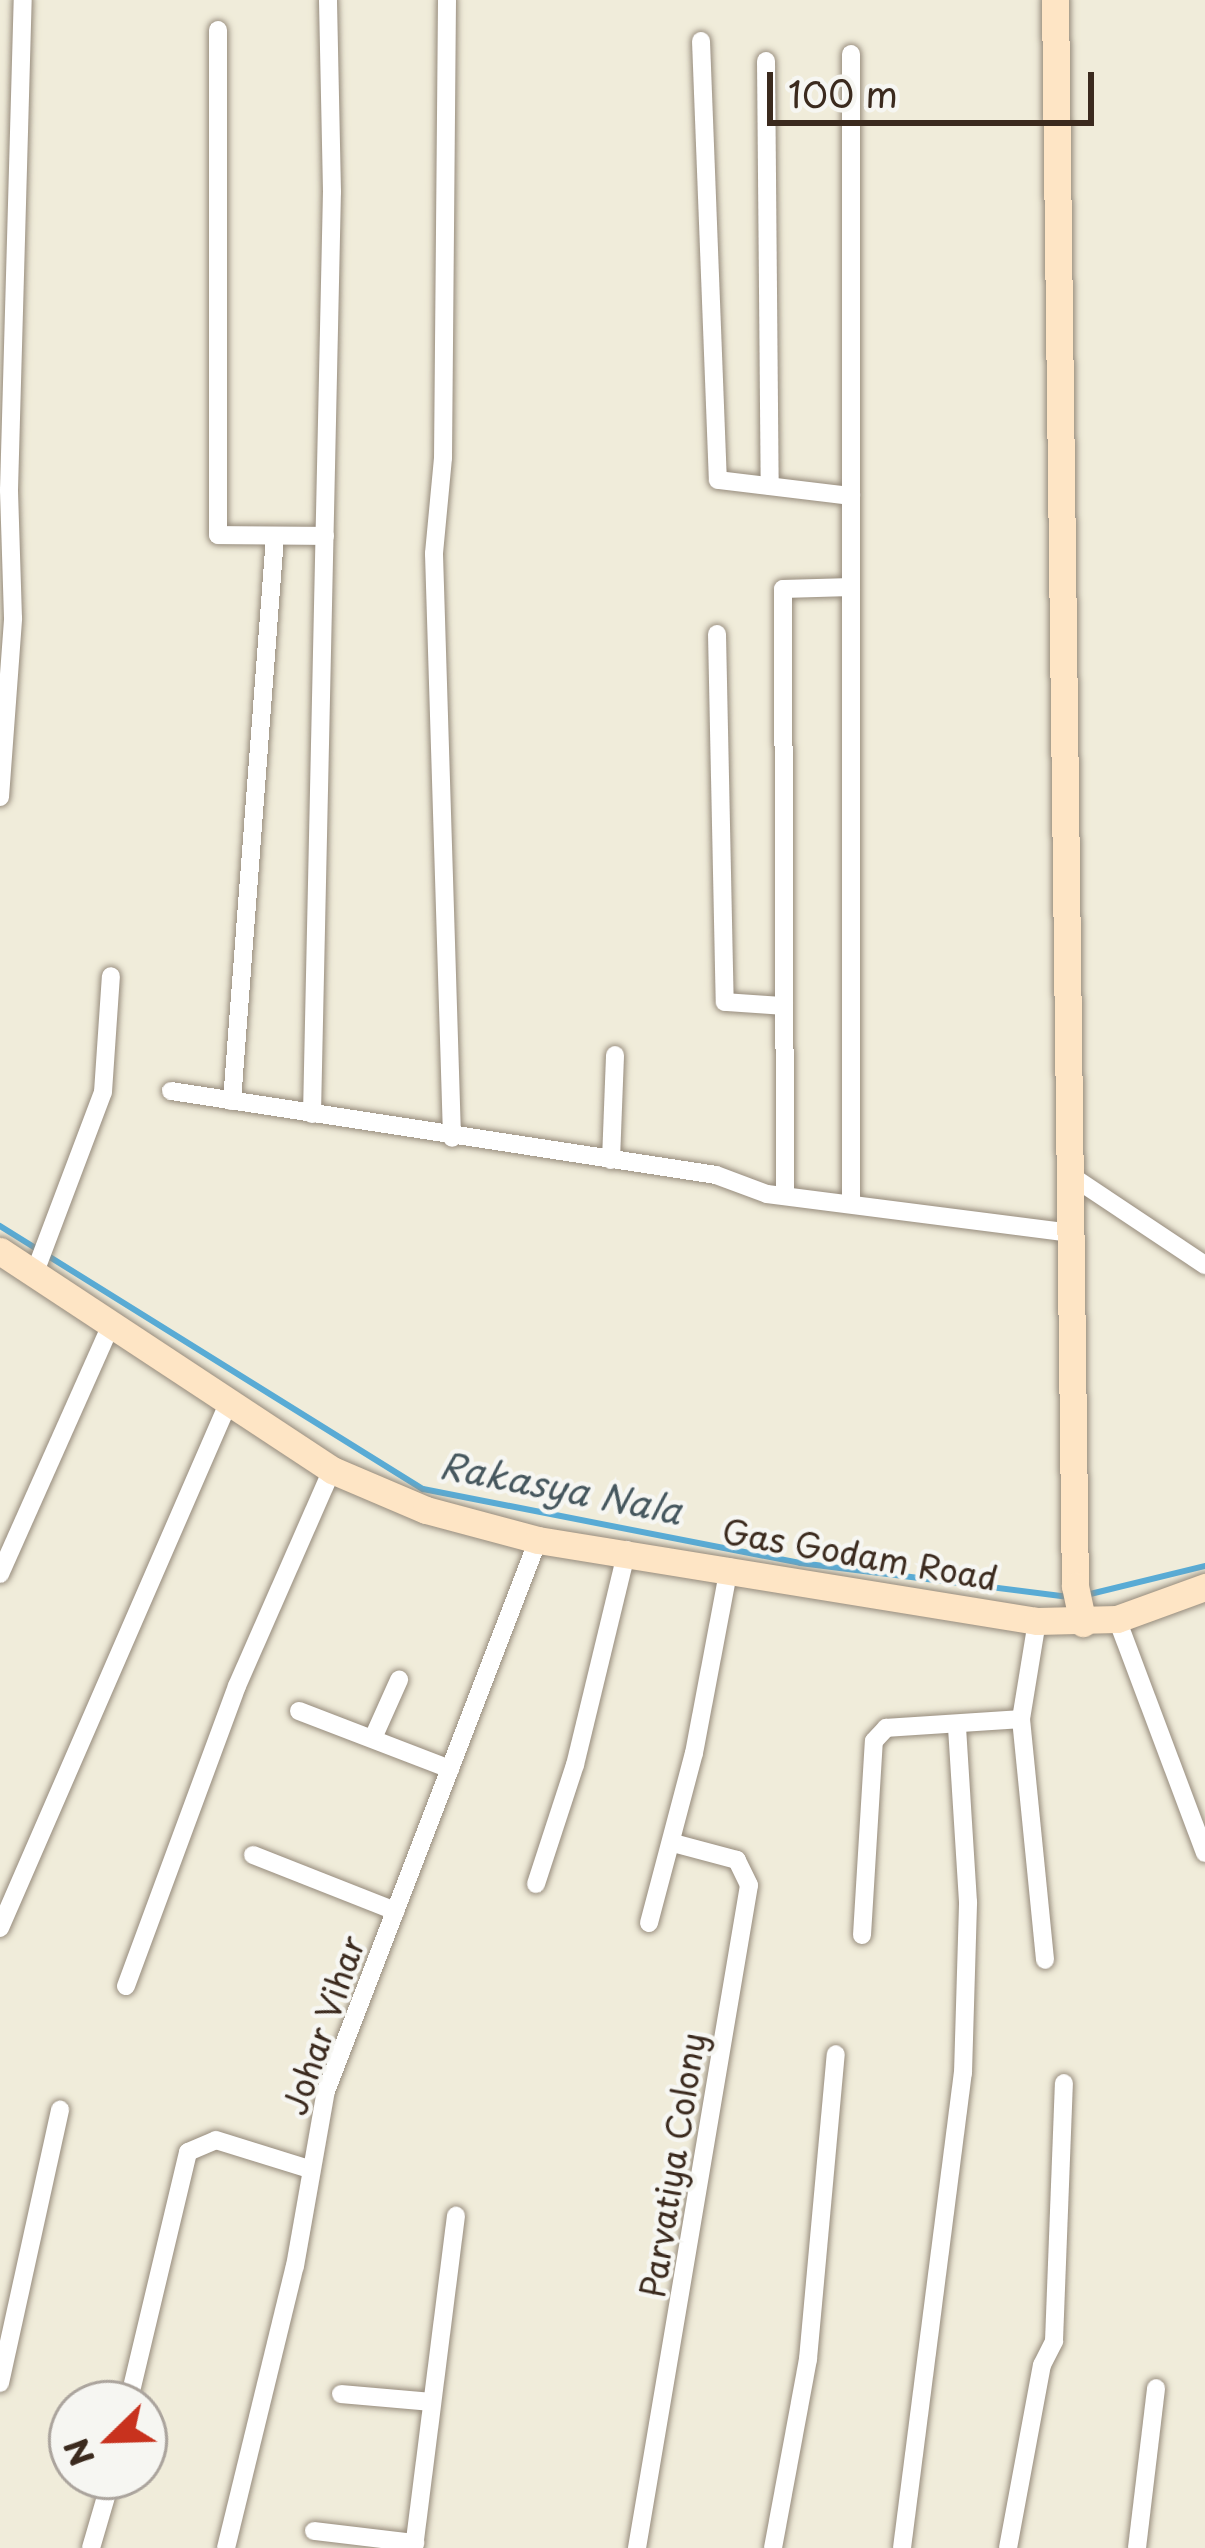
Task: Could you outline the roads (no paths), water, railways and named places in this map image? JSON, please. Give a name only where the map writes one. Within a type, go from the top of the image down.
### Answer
[{"type":"street","points":[[0,796],[13,618],[6,351],[23,0]]},
{"type":"street","points":[[313,1114],[325,536],[328,0]]},
{"type":"street","points":[[447,0],[442,458],[434,554],[452,1138]]},
{"type":"street","points":[[1055,0],[1078,1604]]},
{"type":"street","points":[[218,30],[218,535],[325,536]]},
{"type":"street","points":[[701,41],[718,480],[851,496]]},
{"type":"street","points":[[851,54],[850,587],[857,710],[851,1202]]},
{"type":"street","points":[[766,61],[770,486]]},
{"type":"street","points":[[232,1101],[275,537]]},
{"type":"street","points":[[785,1195],[783,589],[850,587]]},
{"type":"street","points":[[717,634],[725,1002],[784,1006]]},
{"type":"street","points":[[40,1258],[103,1092],[111,976]]},
{"type":"street","points":[[611,1160],[615,1055]]},
{"type":"street","points":[[171,1090],[611,1160],[785,1195],[1072,1233]]},
{"type":"street","points":[[1073,1177],[1205,1265]]},
{"type":"street","name":"Gas Godam Road","points":[[0,1251],[40,1258],[112,1323],[332,1470],[377,1494],[538,1540],[627,1550],[1036,1621],[1078,1604],[1117,1618],[1205,1587]]},
{"type":"street","points":[[0,1574],[112,1323]]},
{"type":"street","points":[[0,1928],[230,1399]]},
{"type":"street","points":[[126,1986],[237,1686],[332,1470]]},
{"type":"street","name":"Johar Vihar","points":[[226,2548],[295,2266],[326,2091],[538,1540]]},
{"type":"street","points":[[536,1884],[575,1765],[627,1550]]},
{"type":"street","points":[[649,1923],[673,1844],[729,1568]]},
{"type":"street","points":[[1117,1618],[1205,1853]]},
{"type":"street","points":[[1036,1621],[1022,1719],[1046,1960]]},
{"type":"street","points":[[373,1738],[399,1681]]},
{"type":"street","points":[[299,1711],[450,1769]]},
{"type":"street","points":[[862,1935],[874,1741],[886,1728],[1022,1719]]},
{"type":"street","points":[[902,2548],[963,2073],[968,1902],[957,1725]]},
{"type":"street","name":"Parvatiya Colony","points":[[637,2548],[749,1886],[737,1861],[673,1844]]},
{"type":"street","points":[[253,1855],[394,1911]]},
{"type":"street","points":[[773,2548],[808,2360],[836,2054]]},
{"type":"street","points":[[1008,2548],[1042,2365],[1054,2341],[1064,2083]]},
{"type":"street","points":[[0,2383],[60,2110]]},
{"type":"street","points":[[134,2380],[188,2152],[215,2140],[309,2169]]},
{"type":"street","points":[[314,2531],[415,2546],[455,2216]]},
{"type":"street","points":[[1137,2548],[1156,2388]]},
{"type":"street","points":[[341,2394],[432,2402]]},
{"type":"street","points":[[92,2548],[105,2500]]},
{"type":"waterway","name":"Rakasya Nala","points":[[0,1226],[423,1489],[800,1563],[1069,1597]]},
{"type":"waterway","points":[[1082,1596],[1205,1566]]}]
